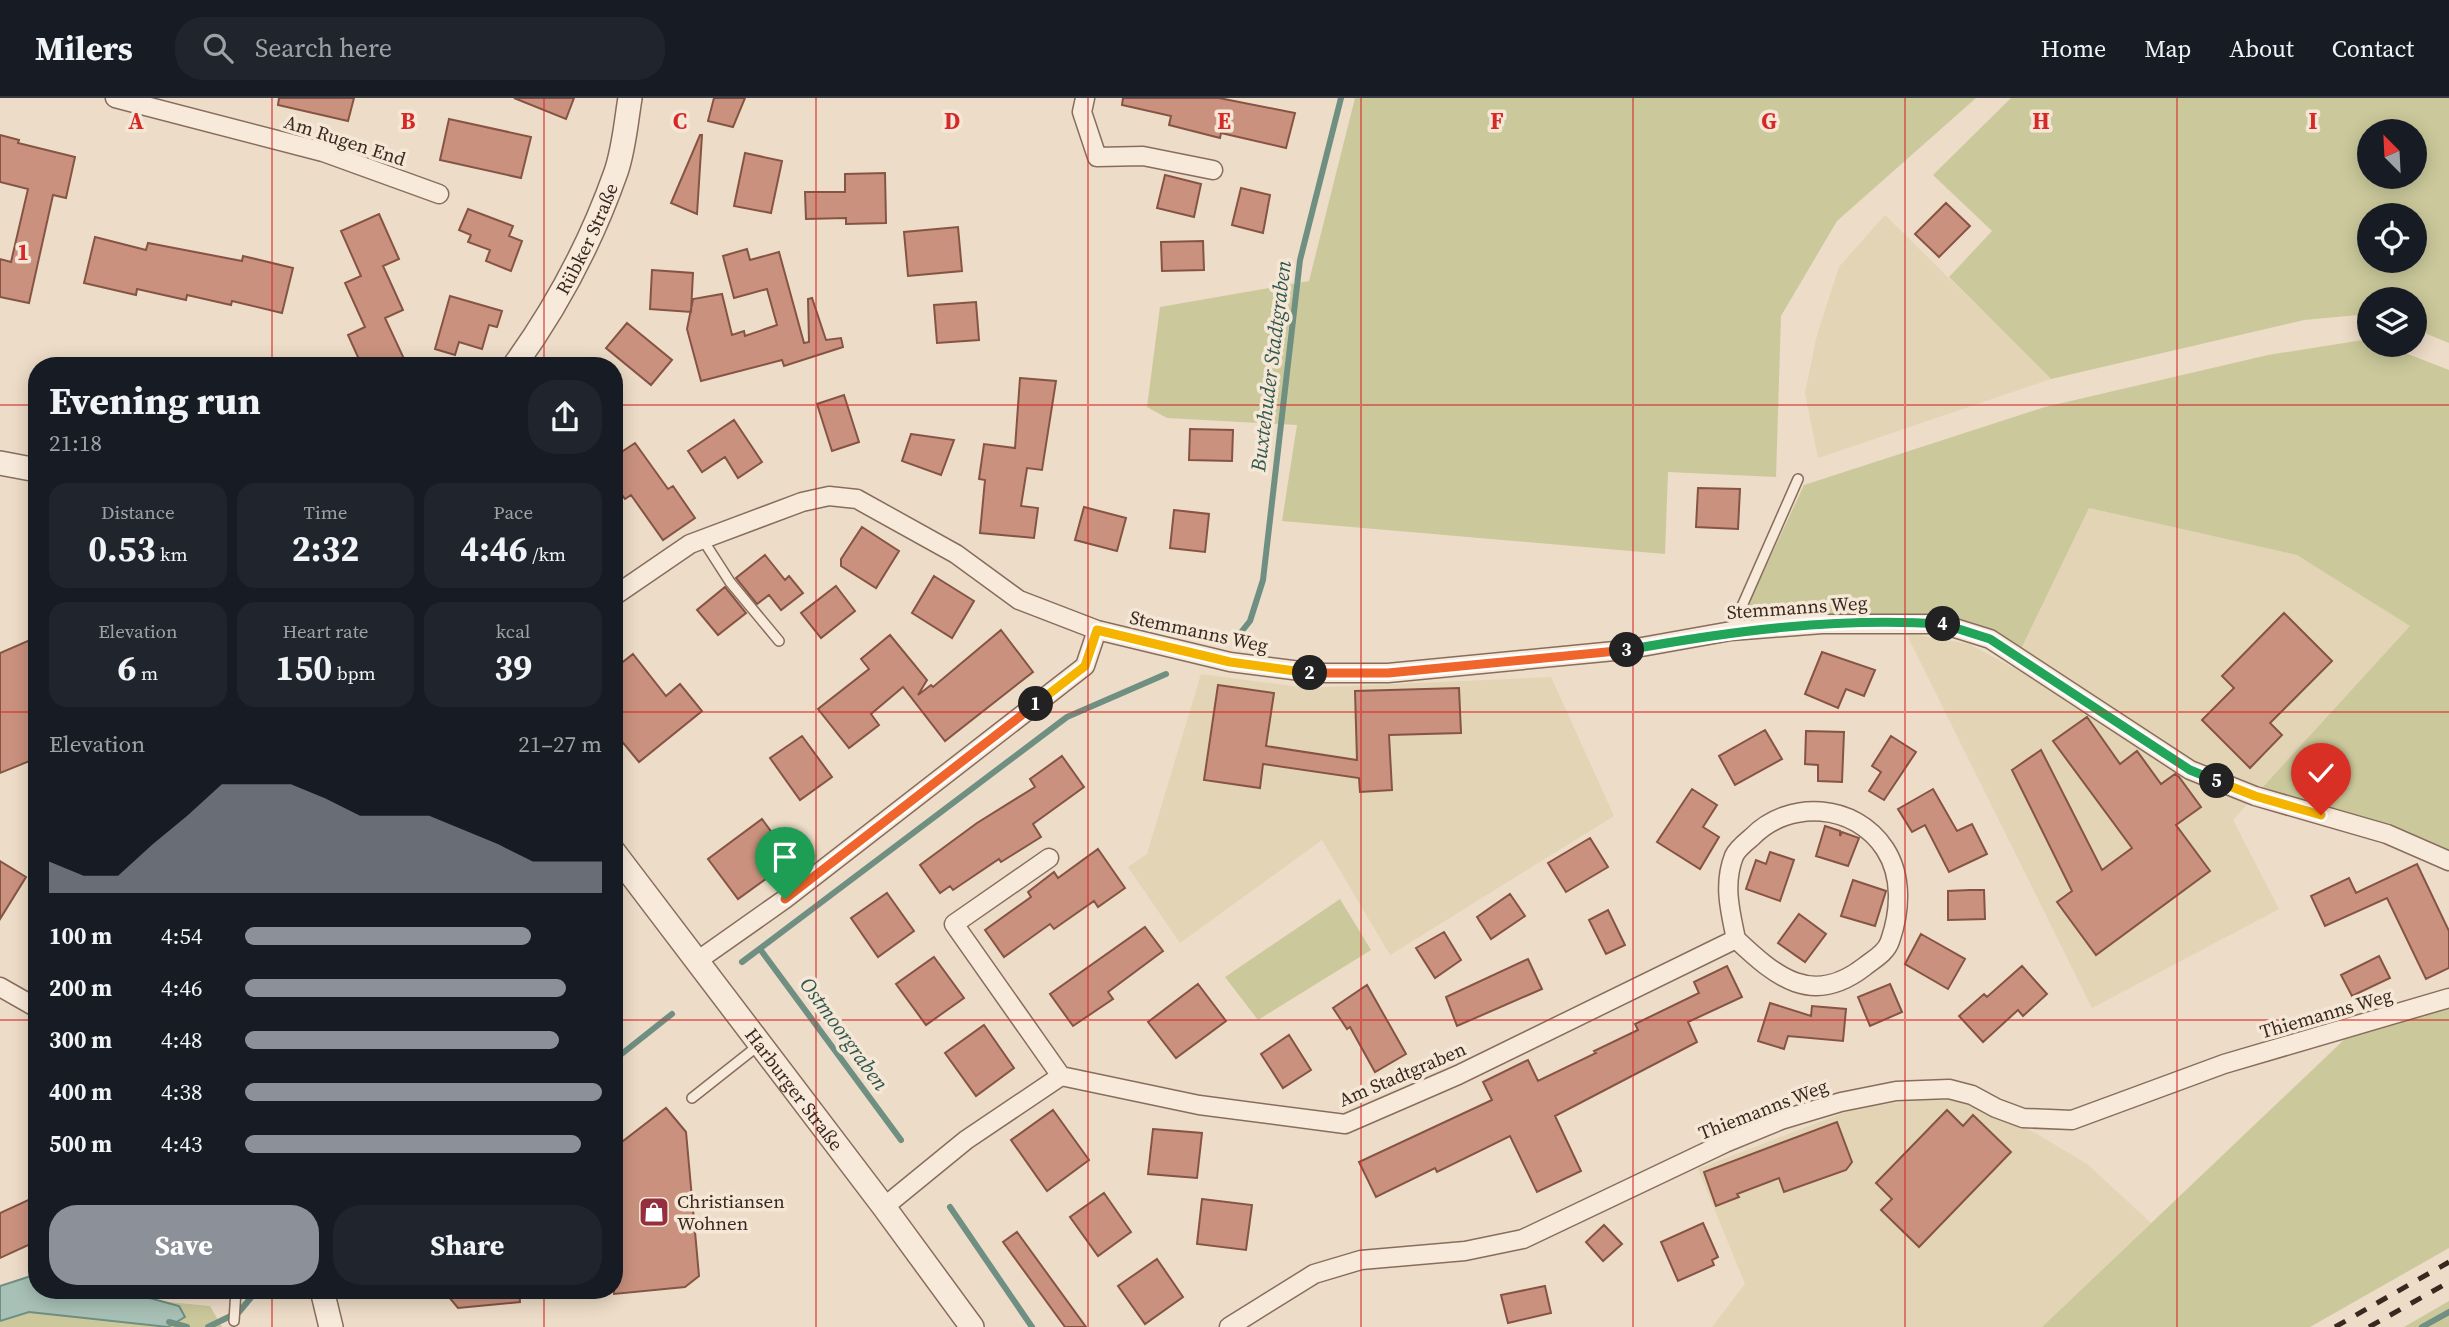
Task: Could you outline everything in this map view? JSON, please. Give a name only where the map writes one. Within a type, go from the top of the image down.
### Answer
[{"type":"street","name":"Am Rugen End","points":[[115,98],[184,106],[439,194]]},
{"type":"street","name":"Rübker Straße","points":[[521,357],[544,325],[617,170],[630,98]]},
{"type":"street","points":[[1085,98],[1082,112],[1097,157],[1143,156],[1213,170]]},
{"type":"street","points":[[0,463],[28,468]]},
{"type":"street","name":"Stemmanns Weg","points":[[623,590],[690,544],[802,502],[830,496],[857,499],[956,554],[1019,600],[1097,630],[1230,662],[1330,674],[1388,673],[1625,650],[1731,631],[1864,623],[1942,624],[1990,639],[2190,770],[2255,796],[2387,834],[2449,861]]},
{"type":"street","points":[[697,961],[785,899],[1085,666],[1097,630]]},
{"type":"street","points":[[1809,809],[1851,817],[1885,849],[1898,886],[1898,920],[1887,950],[1849,978],[1809,987],[1772,973],[1736,939],[1726,896],[1734,854],[1765,823],[1809,809]]},
{"type":"street","points":[[884,1206],[966,1140],[1061,1076],[954,924],[1048,858]]},
{"type":"street","name":"Harburger Straße","points":[[623,864],[884,1206],[972,1327]]},
{"type":"street","name":"Am Stadtgraben","points":[[1061,1076],[1199,1105],[1345,1124],[1458,1075],[1736,939]]},
{"type":"street","points":[[0,987],[28,1002]]},
{"type":"street","name":"Thiemanns Weg","points":[[1229,1327],[1314,1274],[1361,1260],[1465,1251],[1523,1239],[1725,1143],[1781,1120],[1841,1101],[1896,1091],[1949,1089],[1972,1095],[2023,1118],[2072,1120],[2224,1064],[2449,999]]},
{"type":"street","points":[[324,1299],[331,1327]]},
{"type":"lane","points":[[1731,631],[1798,479]]},
{"type":"lane","points":[[703,540],[730,582],[779,641]]},
{"type":"lane","points":[[692,1098],[761,1043]]},
{"type":"lane","points":[[234,1321],[236,1299]]},
{"type":"shaded area","points":[[1355,98],[1976,98],[1837,221],[1781,316],[1776,477],[1668,472],[1665,554],[1282,521],[1297,425],[1167,418],[1147,407],[1160,307],[1309,281]]},
{"type":"shaded area","points":[[2011,98],[2449,98],[2449,343],[2427,334],[2427,287],[2357,287],[2357,315],[2304,320],[2051,379],[1949,277],[1992,231],[1933,175]]},
{"type":"shaded area","points":[[1885,215],[2051,379],[1818,458],[1805,393],[1817,335],[1839,267]]},
{"type":"shaded area","points":[[2357,341],[2357,357],[2416,357],[2449,370],[2449,851],[2390,825],[2262,788],[2410,626],[2297,555],[2089,508],[2021,649],[1993,632],[1945,614],[1816,615],[1738,626],[1804,485],[2045,407],[2268,355]]},
{"type":"shaded area","points":[[2089,508],[2297,555],[2411,626],[2233,820],[2279,909],[2092,1008],[1906,633],[1969,644],[2012,667]]},
{"type":"shaded area","points":[[1201,674],[1307,688],[1551,677],[1614,816],[1390,955],[1322,840],[1180,943],[1128,867],[1147,854]]},
{"type":"shaded area","points":[[1340,899],[1371,950],[1258,1020],[1225,977]]},
{"type":"shaded area","points":[[2449,1006],[2449,1248],[2310,1327],[2042,1327],[2349,1035]]},
{"type":"shaded area","points":[[1941,1097],[1986,1109],[2037,1134],[2087,1164],[2151,1223],[2042,1327],[1712,1327],[1745,1284],[1698,1169],[1856,1108]]},
{"type":"shaded area","points":[[28,1277],[28,1299],[156,1299],[210,1306],[222,1327],[0,1327],[0,1286]]},
{"type":"shaded area","points":[[28,1277],[28,1299],[153,1299],[179,1306],[185,1317],[168,1327],[29,1312],[0,1321],[0,1286]]},
{"type":"shaded area","points":[[2449,1301],[2449,1327],[2404,1327]]},
{"type":"building","points":[[279,98],[354,98],[348,121],[278,105]]},
{"type":"building","points":[[514,98],[574,98],[566,119]]},
{"type":"building","points":[[714,98],[745,98],[733,127],[708,121]]},
{"type":"building","points":[[1123,98],[1219,98],[1295,113],[1286,148],[1221,133],[1220,138],[1169,125],[1171,116],[1122,105]]},
{"type":"building","points":[[449,119],[531,137],[521,178],[440,160]]},
{"type":"building","points":[[0,135],[19,140],[18,143],[75,157],[66,198],[53,195],[29,303],[0,297],[0,259],[11,262],[28,189],[0,182]]},
{"type":"building","points":[[702,135],[697,214],[671,203]]},
{"type":"building","points":[[745,153],[782,161],[771,213],[734,206]]},
{"type":"building","points":[[885,173],[886,223],[846,224],[846,218],[806,219],[805,192],[845,192],[845,174]]},
{"type":"building","points":[[1165,175],[1201,184],[1194,217],[1157,208]]},
{"type":"building","points":[[1241,188],[1270,195],[1263,233],[1232,225]]},
{"type":"building","points":[[1946,203],[1970,226],[1939,257],[1915,234]]},
{"type":"building","points":[[468,209],[513,226],[509,236],[522,241],[511,271],[486,261],[490,250],[468,242],[471,235],[459,230]]},
{"type":"building","points":[[379,214],[399,259],[383,266],[403,310],[385,318],[403,357],[358,357],[348,335],[365,327],[345,283],[361,276],[341,231]]},
{"type":"building","points":[[958,227],[962,271],[908,276],[904,232]]},
{"type":"building","points":[[95,237],[146,250],[148,243],[242,261],[243,256],[293,268],[282,313],[232,301],[231,305],[187,295],[186,300],[137,289],[136,295],[84,283]]},
{"type":"building","points":[[1203,241],[1204,270],[1162,271],[1161,242]]},
{"type":"building","points":[[747,249],[750,260],[779,252],[804,343],[809,342],[808,299],[812,298],[826,340],[841,338],[843,347],[784,366],[782,360],[701,381],[687,329],[693,299],[722,294],[732,335],[744,331],[745,336],[777,325],[767,289],[734,298],[723,256]]},
{"type":"building","points":[[652,270],[693,273],[691,312],[650,309]]},
{"type":"building","points":[[450,296],[502,311],[497,327],[489,325],[482,349],[459,342],[455,355],[435,349]]},
{"type":"building","points":[[976,302],[979,340],[937,343],[934,305]]},
{"type":"building","points":[[627,323],[672,360],[651,385],[623,362],[623,357],[617,357],[606,348]]},
{"type":"building","points":[[1020,378],[1056,381],[1042,470],[1027,468],[1021,506],[1038,508],[1034,538],[980,533],[985,480],[979,479],[984,444],[1015,448]]},
{"type":"building","points":[[844,395],[859,442],[832,451],[817,404]]},
{"type":"building","points":[[734,420],[762,462],[738,478],[725,457],[702,472],[688,451]]},
{"type":"building","points":[[1190,429],[1233,430],[1232,461],[1189,460]]},
{"type":"building","points":[[911,434],[954,440],[941,475],[902,461]]},
{"type":"building","points":[[635,443],[668,489],[673,486],[695,518],[663,540],[631,495],[625,499],[623,496],[623,451]]},
{"type":"building","points":[[1698,488],[1740,489],[1738,529],[1696,527]]},
{"type":"building","points":[[1084,507],[1126,518],[1117,551],[1075,540]]},
{"type":"building","points":[[1174,510],[1209,514],[1205,552],[1170,548]]},
{"type":"building","points":[[862,527],[899,551],[876,588],[841,566],[841,559]]},
{"type":"building","points":[[765,555],[785,580],[789,576],[803,593],[781,610],[769,595],[757,604],[736,578]]},
{"type":"building","points":[[934,576],[974,601],[952,638],[912,613]]},
{"type":"building","points":[[836,586],[855,611],[821,638],[801,613]]},
{"type":"building","points":[[725,587],[746,613],[718,635],[697,610]]},
{"type":"building","points":[[2284,613],[2332,661],[2270,723],[2282,735],[2250,768],[2202,720],[2234,688],[2222,676]]},
{"type":"building","points":[[1001,630],[1033,672],[945,741],[903,687],[871,714],[879,725],[849,748],[818,709],[869,669],[861,659],[890,635],[927,680],[918,695],[931,685],[933,687]]},
{"type":"building","points":[[28,641],[28,762],[0,773],[0,653]]},
{"type":"building","points":[[1822,652],[1875,670],[1864,696],[1846,689],[1838,708],[1805,694]]},
{"type":"building","points":[[633,654],[666,696],[680,684],[702,711],[639,762],[623,743],[623,662]]},
{"type":"building","points":[[1218,685],[1274,693],[1266,746],[1357,760],[1355,691],[1459,688],[1461,733],[1389,735],[1392,790],[1360,792],[1359,778],[1263,764],[1260,788],[1204,780]]},
{"type":"building","points":[[2087,717],[2120,764],[2137,751],[2161,784],[2175,774],[2179,777],[2201,807],[2176,825],[2210,871],[2096,955],[2057,902],[2072,891],[2012,770],[2041,750],[2102,870],[2132,848],[2053,741]]},
{"type":"building","points":[[1765,730],[1782,759],[1735,785],[1719,756]]},
{"type":"building","points":[[1806,731],[1844,732],[1842,782],[1818,781],[1818,765],[1805,764]]},
{"type":"building","points":[[802,736],[832,777],[800,800],[770,758]]},
{"type":"building","points":[[1891,736],[1916,752],[1884,800],[1869,791],[1881,772],[1872,766]]},
{"type":"building","points":[[1062,756],[1084,787],[1033,824],[1041,837],[1001,862],[999,859],[953,890],[950,886],[940,893],[920,865],[977,823],[1035,787],[1030,779]]},
{"type":"building","points":[[1692,789],[1717,805],[1703,827],[1719,837],[1700,869],[1657,842]]},
{"type":"building","points":[[1933,789],[1957,831],[1972,824],[1987,854],[1949,872],[1925,825],[1912,832],[1898,809]]},
{"type":"building","points":[[762,819],[792,860],[738,899],[708,859]]},
{"type":"building","points":[[1825,826],[1840,831],[1840,836],[1842,832],[1859,838],[1848,866],[1816,856]]},
{"type":"building","points":[[1590,838],[1608,867],[1566,892],[1548,863]]},
{"type":"building","points":[[1098,849],[1125,888],[1098,907],[1094,901],[1054,929],[1050,924],[1004,957],[985,930],[1031,897],[1028,892],[1054,872],[1058,878]]},
{"type":"building","points":[[1770,852],[1794,860],[1780,901],[1746,889],[1756,860],[1766,864]]},
{"type":"building","points":[[0,861],[26,877],[0,919]]},
{"type":"building","points":[[2417,864],[2449,931],[2449,968],[2426,979],[2387,898],[2325,926],[2311,896],[2349,878],[2356,893]]},
{"type":"building","points":[[1853,880],[1886,891],[1875,926],[1841,916]]},
{"type":"building","points":[[1984,890],[1985,919],[1948,920],[1948,891]]},
{"type":"building","points":[[887,893],[914,931],[878,957],[851,918]]},
{"type":"building","points":[[1510,894],[1525,916],[1491,939],[1477,917]]},
{"type":"building","points":[[1608,910],[1625,945],[1606,954],[1589,920]]},
{"type":"building","points":[[1799,914],[1826,934],[1805,962],[1778,943]]},
{"type":"building","points":[[1145,927],[1163,951],[1108,992],[1113,999],[1073,1026],[1050,994]]},
{"type":"building","points":[[1444,932],[1461,960],[1435,978],[1416,948]]},
{"type":"building","points":[[1921,934],[1965,959],[1948,989],[1905,964]]},
{"type":"building","points":[[2379,956],[2390,978],[2352,996],[2341,975]]},
{"type":"building","points":[[934,957],[964,998],[926,1025],[896,984]]},
{"type":"building","points":[[1528,959],[1542,989],[1457,1026],[1446,997]]},
{"type":"building","points":[[1727,966],[1742,997],[1688,1022],[1697,1042],[1555,1116],[1581,1171],[1537,1192],[1510,1136],[1437,1172],[1435,1168],[1376,1197],[1359,1162],[1492,1100],[1483,1082],[1528,1060],[1538,1081],[1596,1053],[1594,1051],[1638,1030],[1635,1024],[1699,993],[1694,982]]},
{"type":"building","points":[[2022,966],[2047,994],[2023,1016],[2018,1010],[1983,1042],[1959,1016],[1984,994],[1987,997]]},
{"type":"building","points":[[1198,984],[1226,1021],[1176,1058],[1148,1022]]},
{"type":"building","points":[[1890,984],[1902,1012],[1870,1026],[1858,997]]},
{"type":"building","points":[[1367,985],[1406,1054],[1375,1072],[1350,1027],[1347,1029],[1333,1008]]},
{"type":"building","points":[[1770,1003],[1811,1016],[1812,1006],[1846,1009],[1843,1041],[1788,1036],[1784,1049],[1758,1041]]},
{"type":"building","points":[[984,1025],[1014,1068],[976,1096],[945,1053]]},
{"type":"building","points":[[1289,1035],[1311,1070],[1283,1088],[1261,1054]]},
{"type":"building","name":"Christiansen Wohnen","points":[[666,1108],[686,1132],[699,1276],[685,1287],[623,1293],[623,1141]]},
{"type":"building","points":[[1053,1110],[1089,1160],[1047,1191],[1011,1140]]},
{"type":"building","points":[[1947,1110],[1963,1126],[1973,1115],[2011,1152],[1919,1247],[1881,1210],[1892,1199],[1876,1183]]},
{"type":"building","points":[[1837,1122],[1852,1162],[1846,1170],[1784,1192],[1779,1178],[1737,1194],[1739,1197],[1716,1206],[1704,1172]]},
{"type":"building","points":[[1153,1129],[1202,1133],[1197,1178],[1148,1174]]},
{"type":"building","points":[[1104,1193],[1131,1232],[1098,1256],[1070,1217]]},
{"type":"building","points":[[1202,1199],[1252,1205],[1246,1250],[1197,1244]]},
{"type":"building","points":[[28,1200],[28,1245],[0,1258],[0,1213]]},
{"type":"building","points":[[1703,1223],[1718,1257],[1712,1260],[1714,1265],[1678,1281],[1661,1242]]},
{"type":"building","points":[[1604,1225],[1622,1244],[1603,1261],[1586,1242]]},
{"type":"building","points":[[1017,1232],[1086,1327],[1065,1327],[1003,1242]]},
{"type":"building","points":[[1157,1259],[1183,1297],[1145,1324],[1118,1286]]},
{"type":"building","points":[[1545,1286],[1551,1313],[1508,1323],[1501,1295]]},
{"type":"building","points":[[450,1299],[520,1299],[520,1302],[458,1308]]},
{"type":"waterway","name":"Buxtehuder Stadtgraben","points":[[1238,636],[1250,621],[1263,580],[1300,260],[1341,98]]},
{"type":"waterway","name":"Buxtehuder Stadtgraben","points":[[742,962],[1067,717],[1166,674]]},
{"type":"waterway","name":"Ostmoorgraben","points":[[760,949],[901,1140]]},
{"type":"waterway","name":"Buxtehuder Stadtgraben","points":[[623,1053],[672,1014]]},
{"type":"waterway","name":"Ostmoorgraben","points":[[950,1207],[1032,1327]]},
{"type":"waterway","name":"Buxtehuder Stadtgraben","points":[[208,1327],[239,1312],[250,1299]]},
{"type":"waterway","points":[[2422,1327],[2449,1312]]},
{"type":"waterway","name":"Buxtehuder Stadtgraben","points":[[169,1322],[187,1327]]},
{"type":"railway","points":[[2335,1327],[2449,1262]]},
{"type":"railway","points":[[2369,1327],[2449,1282]]},
{"type":"place","name":"Christiansen Wohnen","points":[[654,1212]]},
{"type":"route","points":[[785,899],[1085,666],[1097,630],[1230,662],[1330,674],[1388,673],[1625,650],[1731,631],[1822,624],[1942,624],[1990,639],[2190,770],[2255,796],[2321,815]]}]
